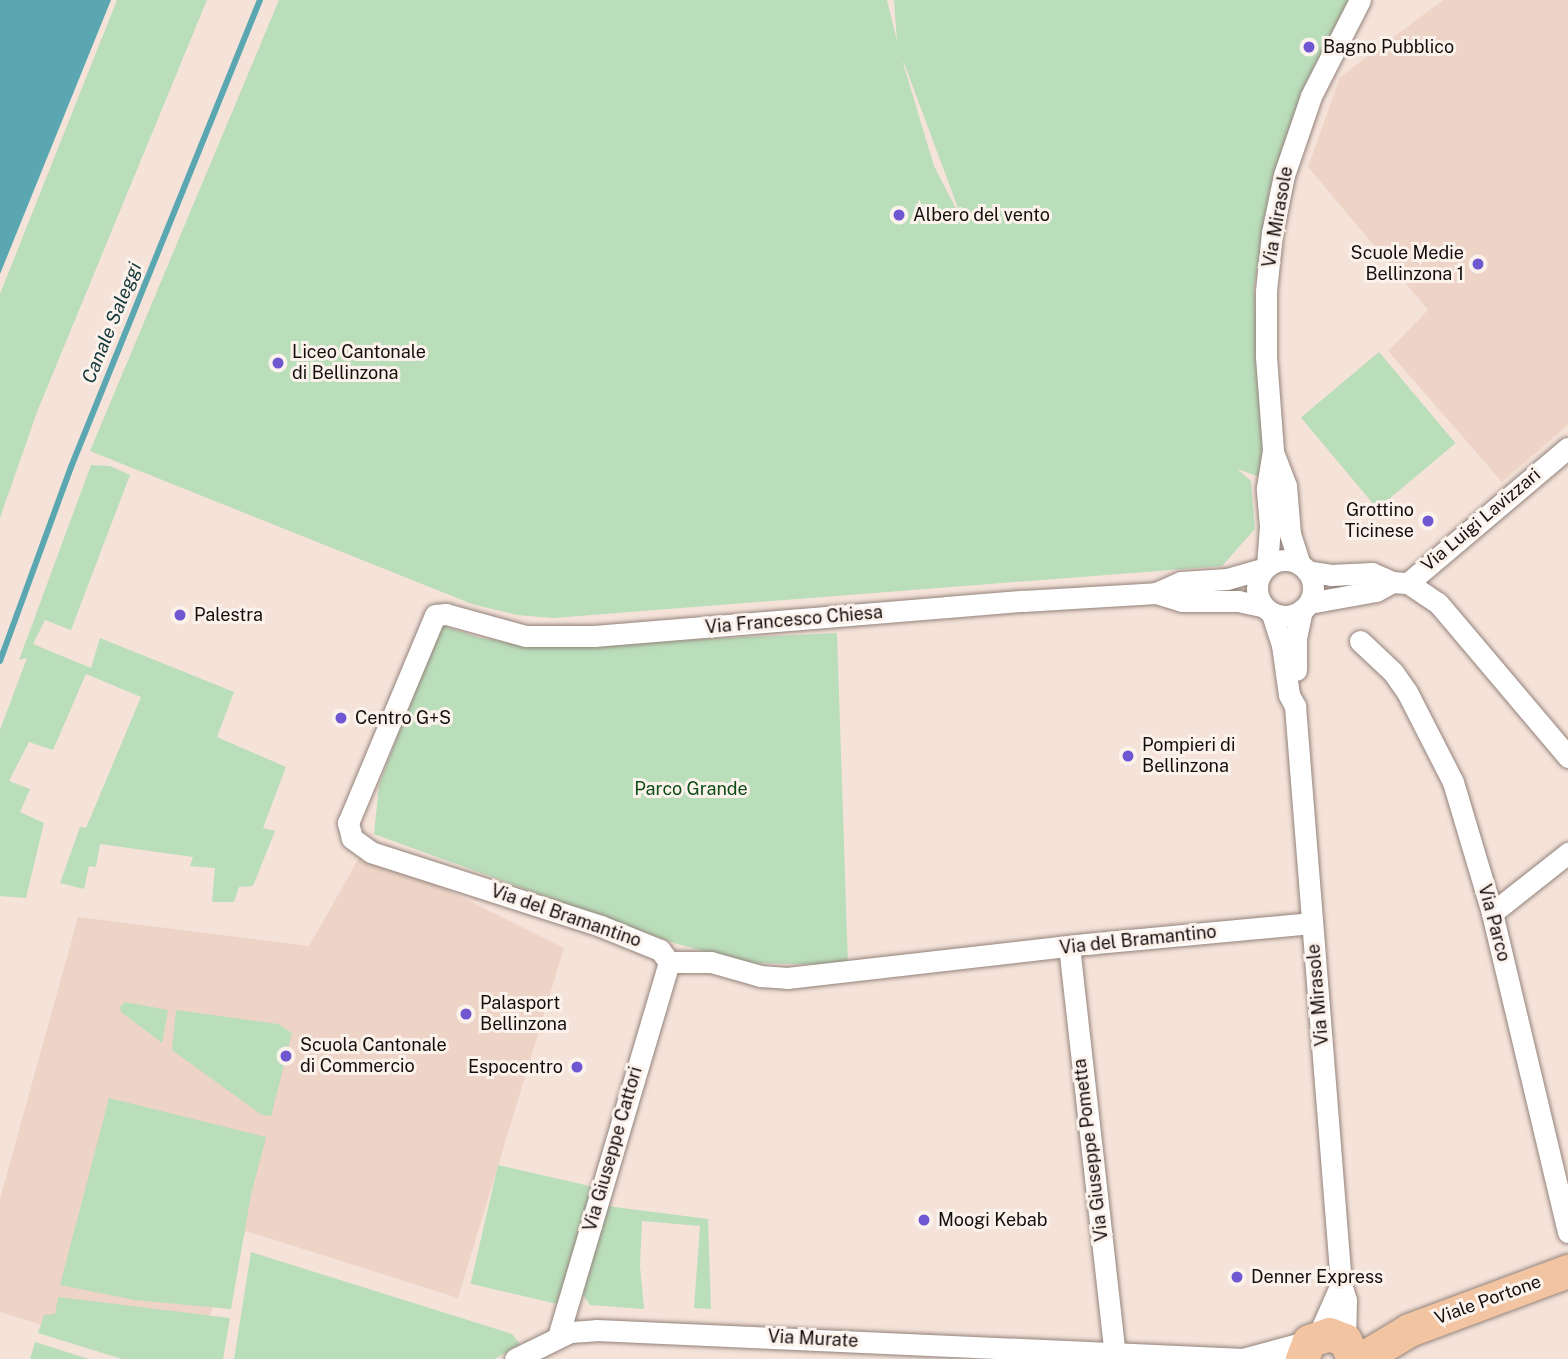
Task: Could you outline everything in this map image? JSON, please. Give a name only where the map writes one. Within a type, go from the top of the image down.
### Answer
[{"type":"main road","name":"Viale Portone","points":[[1331,1349],[1381,1331],[1409,1330],[1568,1271]]},
{"type":"street","name":"Via Mirasole","points":[[1265,568],[1270,526],[1267,488],[1273,450],[1266,356],[1266,290],[1272,233],[1284,175],[1307,106],[1346,23],[1360,0]]},
{"type":"street","name":"Via Luigi Lavizzari","points":[[1305,607],[1376,591],[1400,582],[1568,448]]},
{"type":"street","name":"Via Mirasole","points":[[1273,450],[1286,486],[1290,534],[1304,567]]},
{"type":"street","points":[[1304,567],[1313,587],[1305,607],[1288,616],[1267,610],[1256,592],[1265,568],[1283,559],[1331,575],[1372,573],[1400,582],[1438,603],[1568,757]]},
{"type":"street","name":"Via Francesco Chiesa","points":[[435,615],[446,614],[515,634],[553,638],[1156,593],[1181,582],[1227,579],[1265,568]]},
{"type":"street","name":"Via Francesco Chiesa","points":[[1156,593],[1182,601],[1238,601],[1267,610]]},
{"type":"street","name":"Via Mirasole","points":[[1305,607],[1296,638],[1298,695],[1295,706],[1341,1284],[1331,1349]]},
{"type":"street","name":"Via Mirasole","points":[[1267,610],[1282,645],[1289,695],[1295,706]]},
{"type":"street","name":"Via del Bramantino","points":[[435,615],[348,823],[352,838],[371,852],[601,926],[660,950],[668,962],[711,962],[761,976],[787,978],[1069,946],[1312,923]]},
{"type":"street","name":"Via Parco","points":[[1360,641],[1400,682],[1438,748],[1453,782],[1492,913],[1568,1232]]},
{"type":"street","points":[[1492,913],[1568,853]]},
{"type":"street","name":"Via Giuseppe Pometta","points":[[1069,946],[1115,1353]]},
{"type":"street","name":"Via Giuseppe Cattori","points":[[558,1337],[668,962]]},
{"type":"street","name":"Via Murate","points":[[515,1359],[558,1337],[596,1330],[1243,1359],[1331,1349]]},
{"type":"shaded area","name":"Scuole Medie Bellinzona 1","points":[[1443,0],[1568,0],[1568,425],[1502,482],[1388,351],[1428,310],[1308,167],[1340,77]]},
{"type":"shaded area","name":"Scuola Cantonale di Commercio","points":[[364,849],[564,948],[458,1298],[246,1231],[191,1359],[154,1359],[0,1312],[0,1199],[78,917],[309,946]]},
{"type":"green space","points":[[117,0],[207,0],[37,412],[0,518],[0,294]]},
{"type":"green space","points":[[279,0],[887,0],[897,41],[894,0],[1352,0],[1314,68],[1270,189],[1254,288],[1266,479],[1237,469],[1251,481],[1255,529],[1222,566],[553,618],[517,615],[472,604],[90,451]],"holes":[[[904,63],[964,224],[934,166]]]},
{"type":"green space","points":[[1379,352],[1455,443],[1377,509],[1301,418]]},
{"type":"green space","points":[[91,465],[110,466],[130,475],[71,630],[45,620],[33,644],[91,668],[100,638],[234,692],[217,737],[286,767],[263,828],[275,831],[253,886],[239,887],[234,902],[212,902],[215,868],[190,866],[193,857],[100,844],[96,867],[89,866],[84,889],[60,883],[80,827],[86,828],[141,697],[86,674],[53,750],[29,742],[9,781],[30,789],[20,812],[44,823],[26,898],[0,896],[0,730],[27,658],[19,660]]},
{"type":"green space","name":"Parco Grande","points":[[440,625],[477,637],[533,647],[837,633],[848,965],[748,963],[674,943],[374,834],[379,785]]},
{"type":"green space","points":[[125,1002],[168,1010],[162,1043],[121,1012],[120,1007]]},
{"type":"green space","points":[[176,1010],[278,1024],[292,1033],[271,1116],[262,1115],[172,1050]]},
{"type":"green space","points":[[109,1098],[266,1137],[251,1195],[231,1309],[135,1300],[60,1285]]},
{"type":"green space","points":[[498,1165],[592,1187],[564,1305],[471,1284]]},
{"type":"green space","points":[[607,1206],[708,1219],[711,1309],[694,1308],[700,1226],[642,1221],[640,1266],[644,1309],[590,1305],[583,1295],[584,1284]]},
{"type":"green space","points":[[251,1252],[512,1334],[520,1344],[495,1359],[234,1359]]},
{"type":"green space","points":[[58,1297],[230,1318],[223,1359],[122,1359],[38,1333],[44,1315],[55,1314]]},
{"type":"green space","points":[[35,1342],[89,1359],[30,1359]]},
{"type":"water","points":[[0,0],[111,0],[0,274]]},
{"type":"waterway","name":"Canale Saleggi","points":[[0,661],[71,467],[260,0]]},
{"type":"place","name":"Bagno Pubblico","points":[[1309,47]]},
{"type":"place","name":"Albero del vento","points":[[899,215]]},
{"type":"place","name":"Scuole Medie Bellinzona 1","points":[[1478,264]]},
{"type":"place","name":"Liceo Cantonale di Bellinzona","points":[[278,363]]},
{"type":"place","name":"Grottino Ticinese","points":[[1428,521]]},
{"type":"place","name":"Palestra","points":[[180,615]]},
{"type":"place","name":"Centro G+S","points":[[341,718]]},
{"type":"place","name":"Pompieri di Bellinzona","points":[[1128,756]]},
{"type":"place","name":"Palasport Bellinzona","points":[[466,1014]]},
{"type":"place","name":"Scuola Cantonale di Commercio","points":[[286,1056]]},
{"type":"place","name":"Espocentro","points":[[577,1067]]},
{"type":"place","name":"Moogi Kebab","points":[[924,1220]]},
{"type":"place","name":"Denner Express","points":[[1237,1277]]}]
